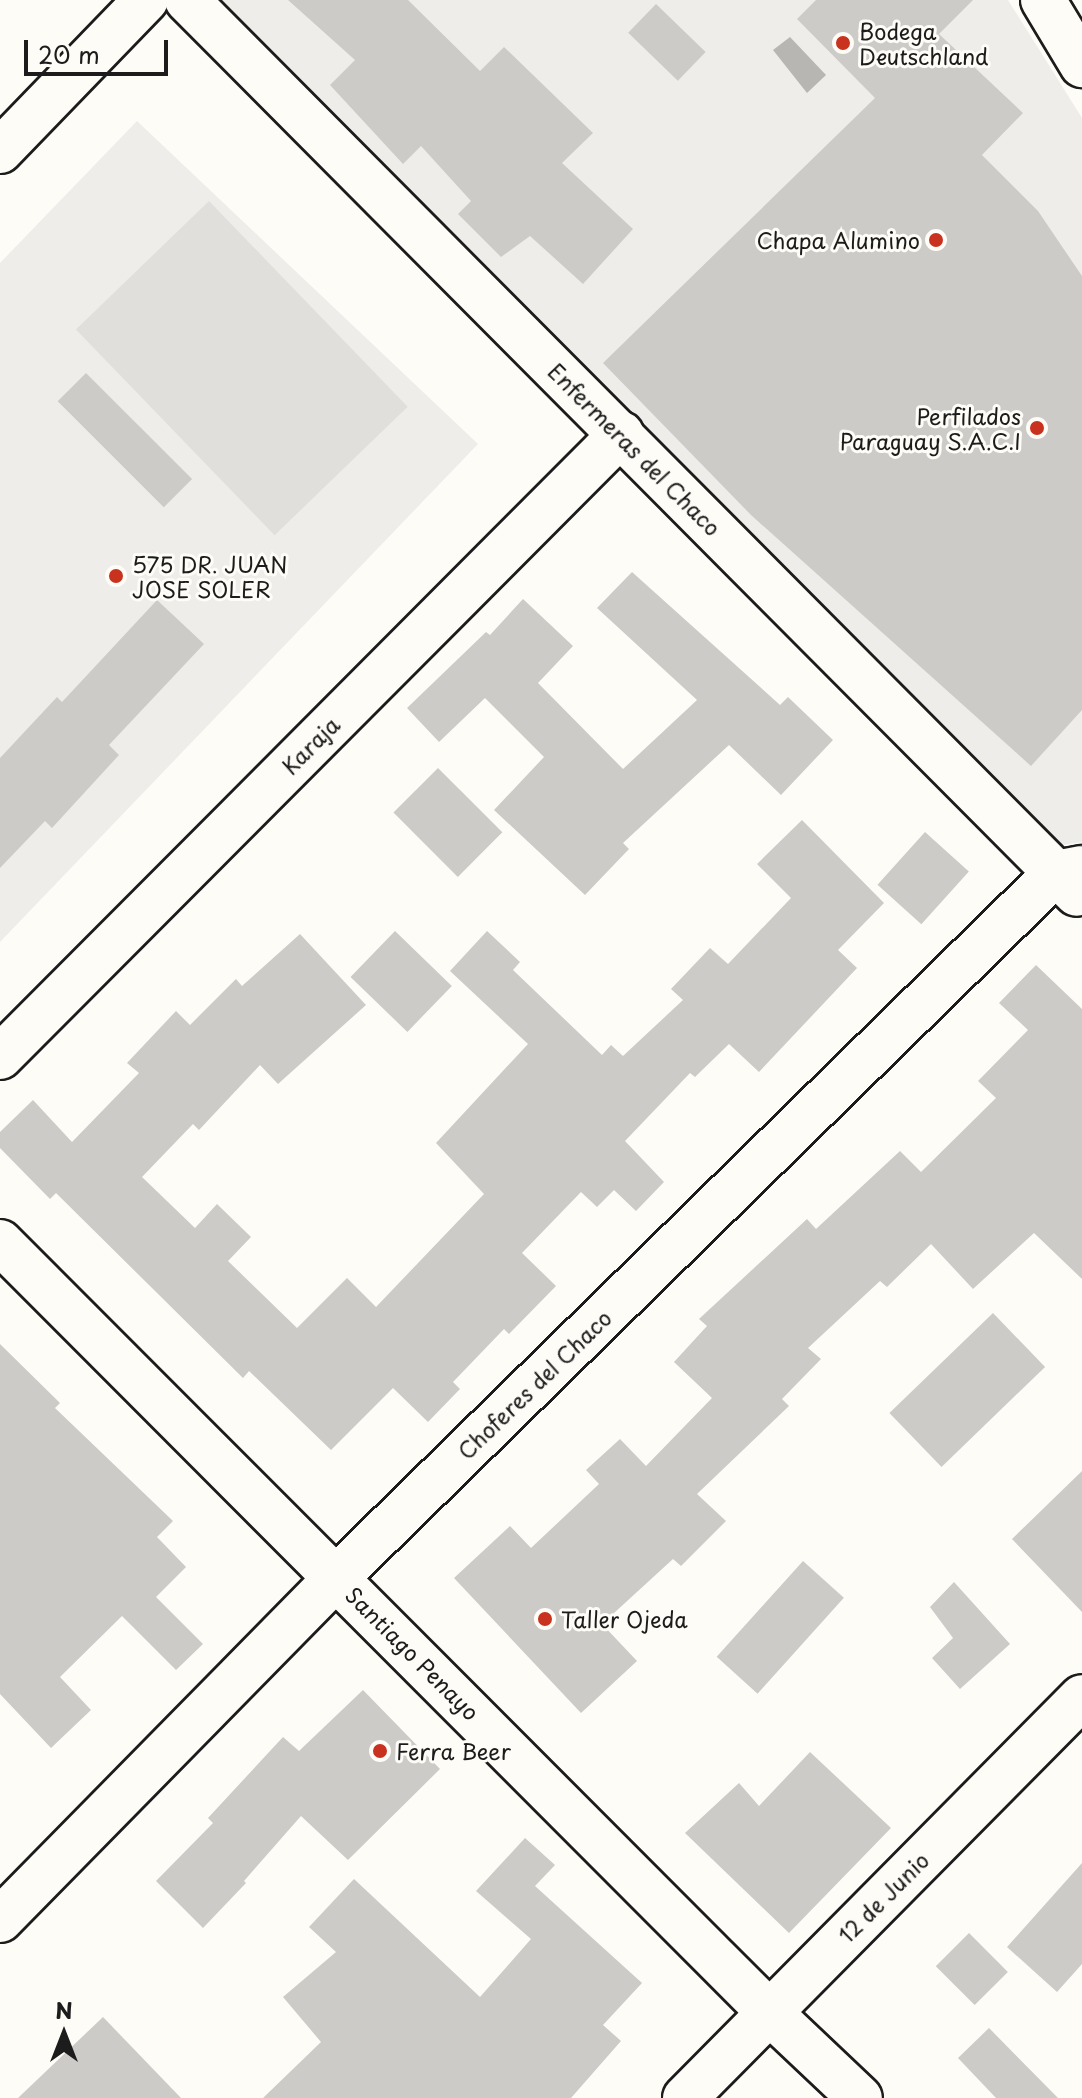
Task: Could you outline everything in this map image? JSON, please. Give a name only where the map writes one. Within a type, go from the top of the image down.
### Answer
[{"type":"main road","points":[[0,151],[146,0]]},
{"type":"main road","name":"Enfermeras del Chaco","points":[[187,0],[1073,880]]},
{"type":"main road","points":[[1043,0],[1082,65]]},
{"type":"main road","name":"Karaja","points":[[0,1057],[621,434]]},
{"type":"main road","name":"Choferes del Chaco","points":[[0,1920],[337,1577],[1073,880]]},
{"type":"main road","name":"Santiago Penayo","points":[[0,1242],[769,2012],[860,2098]]},
{"type":"main road","name":"12 de Junio","points":[[685,2098],[1082,1697]]},
{"type":"shaded area","points":[[194,0],[1008,0],[1082,118],[1082,842],[1050,847]]},
{"type":"shaded area","points":[[790,37],[826,75],[807,93],[773,50]]},
{"type":"shaded area","points":[[137,121],[478,444],[0,942],[0,263]]},
{"type":"shaded area","points":[[209,201],[408,407],[275,535],[76,330]]},
{"type":"building","points":[[288,0],[408,0],[480,71],[504,47],[593,133],[562,163],[633,229],[583,284],[530,236],[501,257],[458,214],[471,201],[421,146],[403,164],[330,85],[355,60]]},
{"type":"building","points":[[816,0],[973,0],[939,34],[1023,113],[982,155],[1038,211],[1082,276],[1082,710],[1031,766],[751,515],[603,363],[875,98],[797,19]]},
{"type":"building","points":[[656,4],[706,52],[678,81],[628,33]]},
{"type":"building","points":[[86,373],[192,479],[164,507],[58,401]]},
{"type":"building","points":[[632,572],[780,705],[788,697],[833,740],[781,795],[729,745],[623,843],[629,849],[585,895],[494,810],[544,757],[485,698],[439,742],[407,708],[486,632],[490,635],[523,599],[573,646],[538,683],[623,769],[697,700],[597,608]]},
{"type":"building","points":[[157,600],[204,644],[109,745],[119,755],[52,828],[45,821],[0,868],[0,758],[57,697],[62,702]]},
{"type":"building","points":[[438,768],[502,832],[458,877],[393,813]]},
{"type":"building","points":[[802,820],[884,903],[838,950],[857,968],[759,1072],[729,1044],[695,1077],[690,1073],[625,1141],[664,1182],[636,1211],[614,1190],[597,1207],[581,1192],[522,1253],[556,1286],[509,1334],[504,1329],[453,1382],[460,1389],[428,1422],[393,1388],[331,1450],[249,1371],[243,1378],[56,1193],[50,1199],[0,1148],[0,1132],[33,1100],[72,1142],[139,1073],[127,1063],[176,1011],[190,1025],[236,979],[242,986],[300,934],[366,1005],[278,1084],[260,1065],[199,1130],[193,1124],[142,1177],[195,1228],[217,1204],[251,1237],[228,1261],[297,1328],[347,1278],[376,1307],[484,1194],[436,1143],[528,1044],[450,971],[487,931],[520,962],[513,970],[602,1055],[611,1045],[623,1056],[683,1000],[671,989],[710,948],[728,964],[791,898],[757,864]]},
{"type":"building","points":[[925,832],[969,871],[921,924],[877,885]]},
{"type":"building","points":[[395,931],[452,986],[407,1032],[351,977]]},
{"type":"building","points":[[1036,965],[1082,1009],[1082,1279],[1034,1233],[973,1289],[931,1244],[887,1287],[880,1281],[808,1348],[821,1359],[782,1399],[789,1406],[697,1494],[726,1521],[681,1566],[673,1559],[602,1624],[637,1661],[581,1713],[454,1578],[510,1526],[531,1548],[599,1484],[586,1470],[620,1439],[646,1466],[712,1398],[674,1362],[707,1326],[699,1319],[807,1219],[816,1229],[900,1151],[921,1172],[996,1098],[978,1081],[1028,1030],[999,1003]]},
{"type":"building","points":[[993,1313],[1045,1367],[942,1467],[889,1413]]},
{"type":"building","points":[[0,1344],[60,1403],[55,1408],[173,1521],[157,1537],[186,1567],[156,1597],[203,1644],[176,1670],[122,1616],[60,1677],[91,1710],[51,1748],[0,1694]]},
{"type":"building","points":[[1082,1471],[1082,1612],[1012,1539]]},
{"type":"building","points":[[803,1561],[844,1598],[758,1694],[717,1657]]},
{"type":"building","points":[[954,1582],[1010,1644],[960,1689],[932,1658],[953,1638],[930,1607]]},
{"type":"building","points":[[363,1690],[440,1769],[348,1860],[301,1816],[244,1881],[246,1883],[203,1928],[156,1881],[213,1823],[208,1818],[283,1737],[299,1751]]},
{"type":"building","points":[[810,1752],[891,1828],[789,1933],[685,1833],[739,1783],[759,1806]]},
{"type":"building","points":[[525,1838],[555,1865],[535,1886],[642,1983],[603,2025],[621,2041],[571,2098],[263,2098],[321,2042],[283,1997],[336,1952],[309,1927],[354,1879],[480,1997],[531,1939],[476,1891]]},
{"type":"building","points":[[1082,1863],[1082,1964],[1057,1992],[1007,1947]]},
{"type":"building","points":[[969,1933],[1008,1972],[975,2005],[936,1966]]},
{"type":"building","points":[[103,2017],[181,2098],[18,2098]]},
{"type":"building","points":[[989,2028],[1058,2098],[996,2098],[958,2058]]},
{"type":"place","name":"Bodega Deutschland","points":[[843,43]]},
{"type":"place","name":"Chapa Alumino","points":[[936,240]]},
{"type":"place","name":"Perfilados Paraguay S.A.C.I","points":[[1037,428]]},
{"type":"place","name":"575 DR. JUAN JOSE SOLER","points":[[116,576]]},
{"type":"place","name":"Taller Ojeda","points":[[545,1619]]},
{"type":"place","name":"Ferra Beer","points":[[380,1751]]}]
